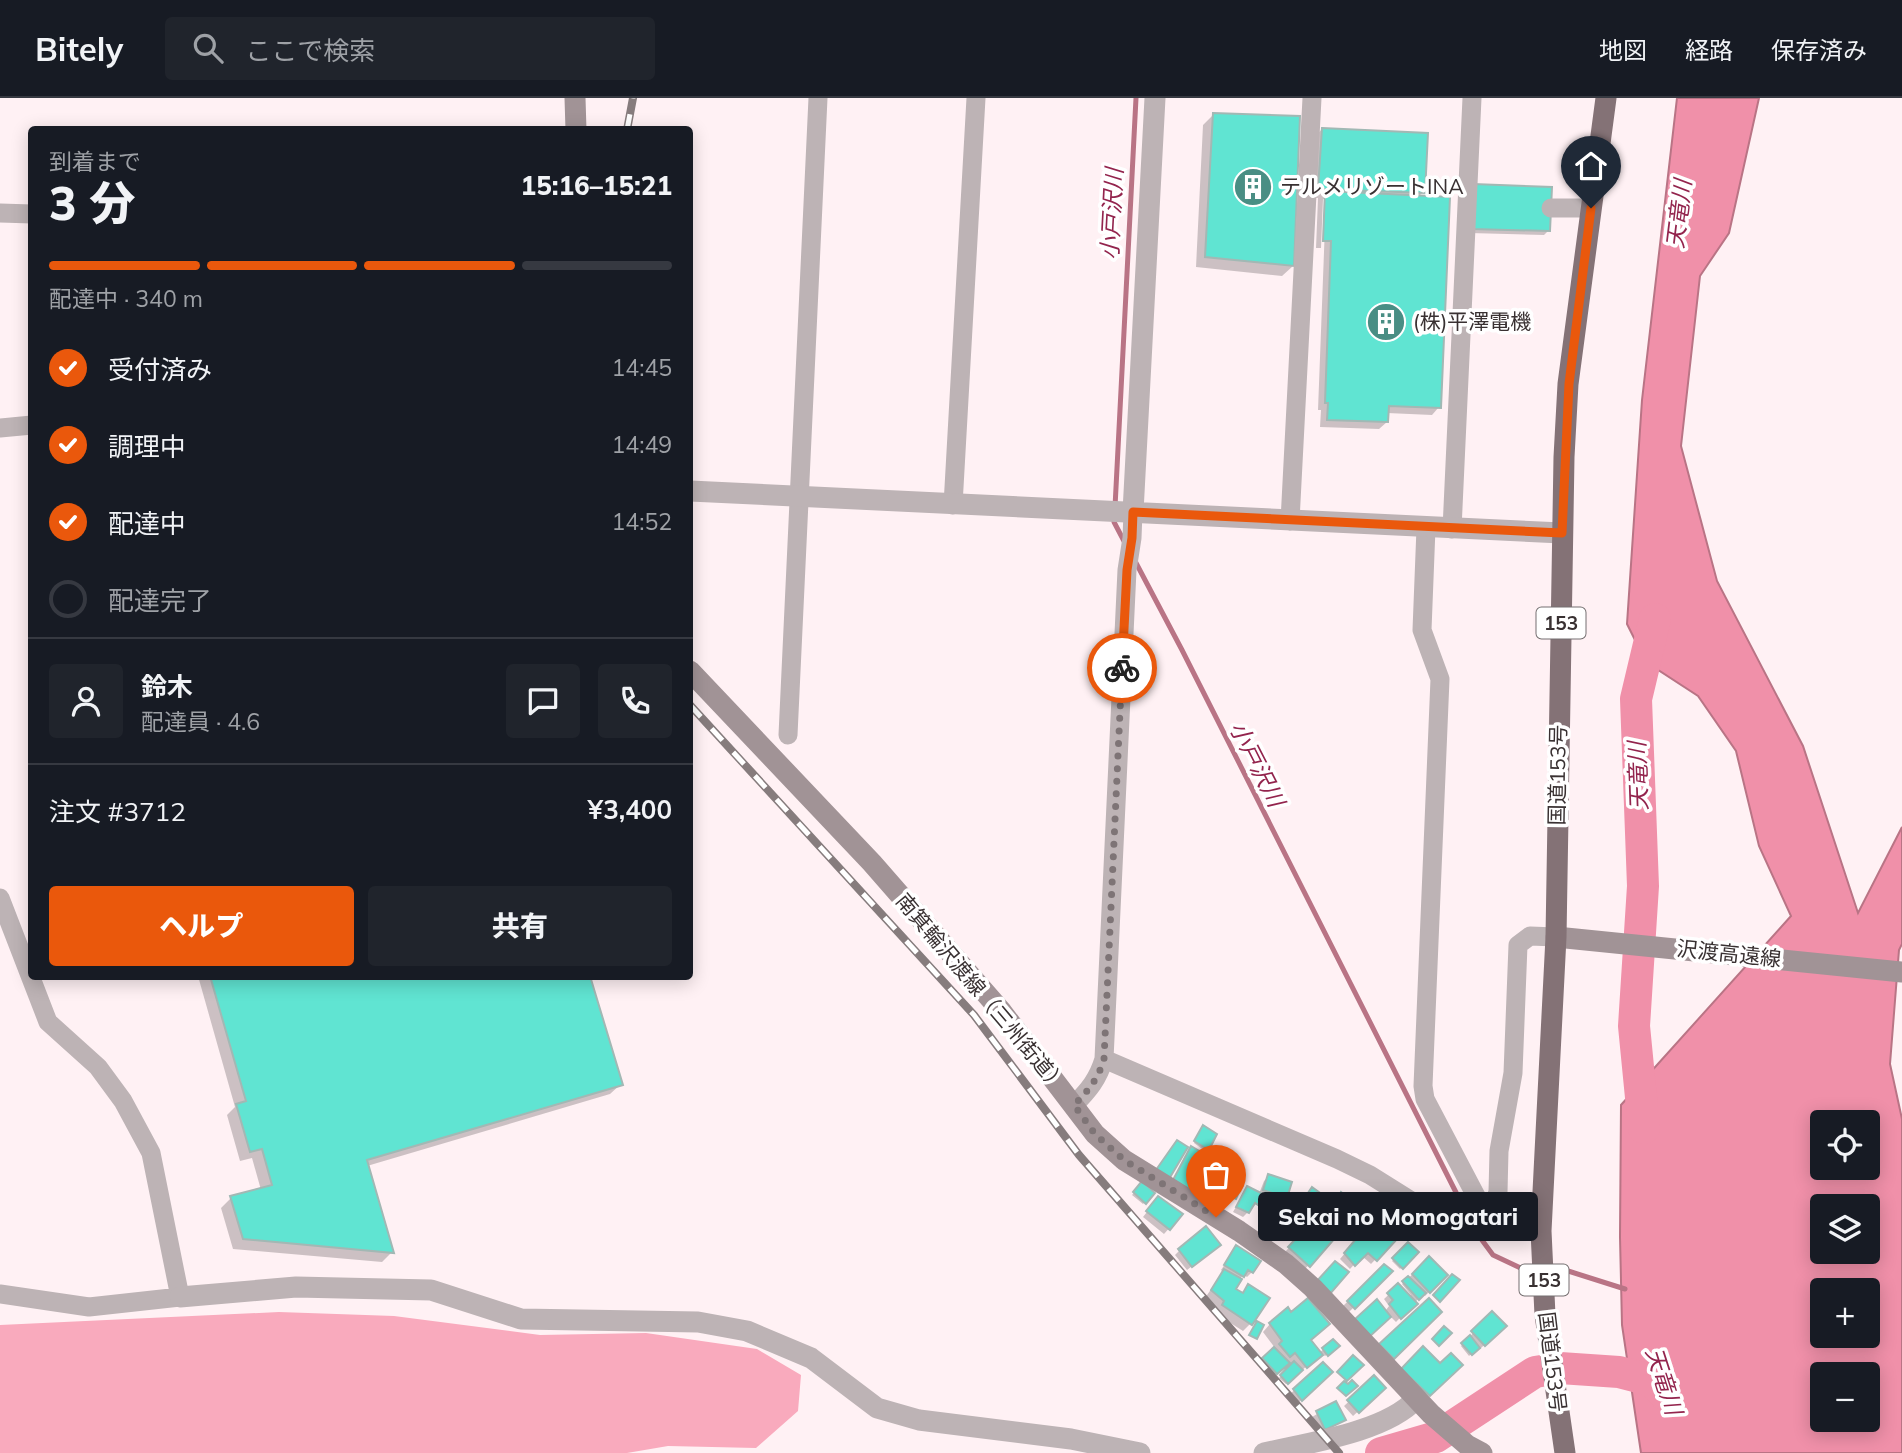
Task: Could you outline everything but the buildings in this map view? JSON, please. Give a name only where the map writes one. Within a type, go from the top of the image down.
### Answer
[{"type":"highway","name":"国道153号","points":[[1565,1453],[1545,1315],[1541,1231],[1556,937],[1562,533],[1569,384],[1606,98]]},
{"type":"main road","points":[[575,98],[576,126]]},
{"type":"main road","name":"南箕輪沢渡線（三州街道）","points":[[693,674],[872,863],[1002,1012],[1095,1134],[1124,1160],[1239,1231],[1286,1264],[1466,1448]]},
{"type":"main road","name":"沢渡高遠線","points":[[1556,937],[1902,972]]},
{"type":"street","points":[[788,735],[818,98]]},
{"type":"street","points":[[953,505],[976,98]]},
{"type":"street","points":[[1074,1105],[1091,1088],[1104,1059],[1127,570],[1132,538],[1130,512],[1155,98]]},
{"type":"street","points":[[1290,521],[1312,98]]},
{"type":"street","points":[[1452,529],[1472,98]]},
{"type":"street","points":[[1551,208],[1591,208]]},
{"type":"street","points":[[0,213],[28,214]]},
{"type":"street","points":[[0,428],[28,425]]},
{"type":"street","points":[[693,491],[1562,533]]},
{"type":"street","points":[[1426,528],[1422,630],[1440,679],[1423,1086],[1425,1099],[1477,1198],[1474,1212]]},
{"type":"street","points":[[0,898],[4,920],[28,976]]},
{"type":"street","points":[[1104,1059],[1337,1159],[1370,1175],[1445,1222],[1452,1223],[1494,1200],[1499,1192],[1499,1151],[1513,1073],[1518,945],[1530,936],[1556,937]]},
{"type":"street","points":[[30,980],[48,1023],[98,1067],[123,1101],[151,1153],[180,1297]]},
{"type":"street","points":[[0,1294],[89,1307],[296,1287],[431,1290],[521,1319],[698,1322],[747,1331],[811,1359],[877,1408],[919,1420],[1071,1439],[1140,1453]]},
{"type":"street","points":[[1264,1453],[1326,1439],[1382,1422],[1407,1409],[1424,1407]]},
{"type":"shaded area","points":[[279,1312],[394,1316],[540,1335],[646,1333],[757,1349],[801,1375],[798,1411],[756,1448],[668,1446],[627,1453],[0,1453],[0,1325]]},
{"type":"water","points":[[1677,98],[1759,98],[1729,233],[1700,276],[1681,446],[1717,581],[1803,746],[1858,913],[1902,827],[1902,944],[1899,950],[1890,1064],[1902,1119],[1902,1453],[1641,1453],[1622,1325],[1621,1105],[1791,916],[1759,846],[1736,751],[1698,696],[1646,662],[1627,624],[1642,400]]},
{"type":"waterway","name":"小戸沢川","points":[[1115,507],[1136,98]]},
{"type":"waterway","name":"小戸沢川","points":[[1114,517],[1125,543]]},
{"type":"waterway","name":"小戸沢川","points":[[1135,561],[1476,1232],[1493,1255],[1529,1272],[1538,1271]]},
{"type":"waterway","name":"天竜川","points":[[1644,1128],[1634,1026],[1643,886],[1636,699],[1655,619]]},
{"type":"waterway","name":"小戸沢川","points":[[1548,1270],[1562,1269],[1625,1289]]},
{"type":"waterway","points":[[1381,1453],[1436,1437],[1535,1372],[1560,1368],[1619,1372],[1650,1380],[1665,1395]]},
{"type":"railway","points":[[628,126],[633,98]]},
{"type":"railway","points":[[693,708],[974,1015],[1079,1155],[1339,1453]]},
{"type":"way so far","points":[[1122,668],[1104,1059],[1091,1088],[1074,1105],[1095,1134],[1124,1160],[1216,1217]]},
{"type":"place","name":"テルメリゾートINA","points":[[1253,187]]},
{"type":"place","name":"(株)平澤電機","points":[[1386,322]]},
{"type":"place","name":"Sekai no Momogatari","points":[[1216,1217]]},
{"type":"route","points":[[1122,668],[1133,512],[1562,533],[1569,384],[1591,208]]}]
